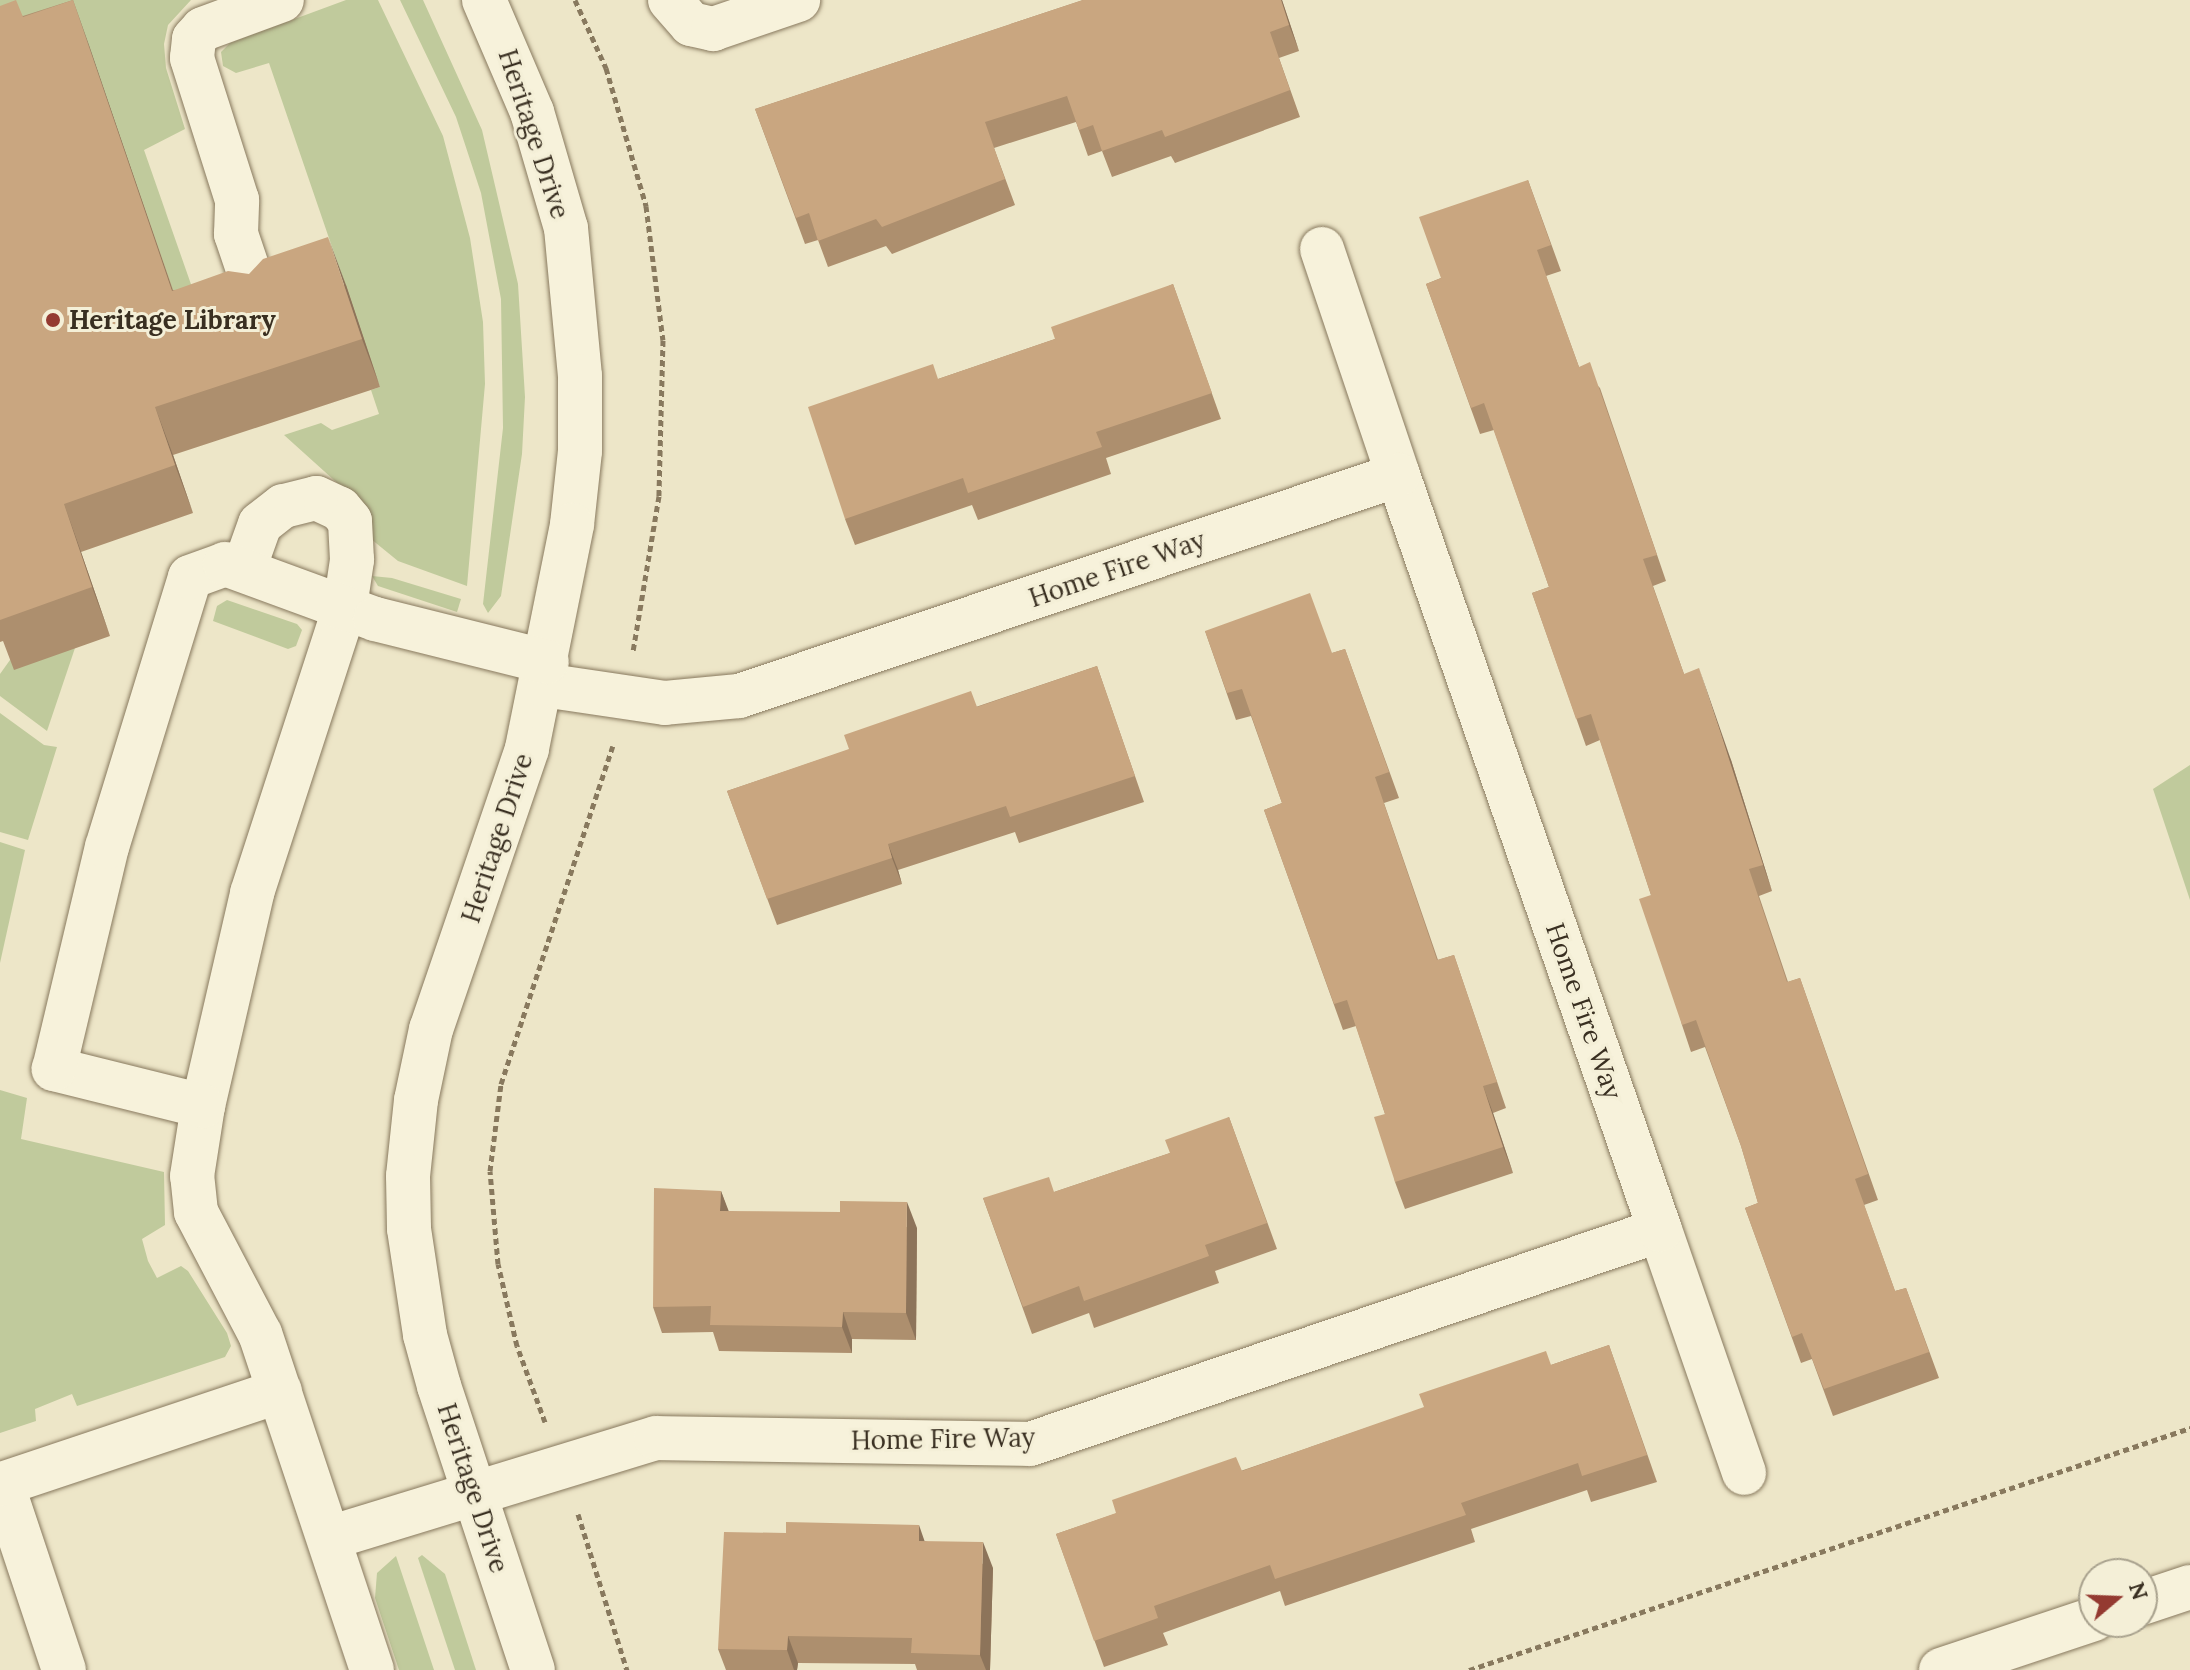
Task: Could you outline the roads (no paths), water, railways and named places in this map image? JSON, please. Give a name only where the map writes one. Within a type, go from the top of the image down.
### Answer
[{"type":"street","points":[[258,299],[236,234],[237,200],[192,58],[194,39],[203,29],[282,0]]},
{"type":"street","name":"Heritage Drive","points":[[484,0],[550,164],[566,228],[574,299],[580,451],[545,674],[493,860],[431,1029],[408,1176],[409,1229],[425,1335],[473,1492],[533,1670]]},
{"type":"street","points":[[670,0],[691,24],[713,29],[798,0]]},
{"type":"street","points":[[1322,249],[1398,475]]},
{"type":"street","name":"Home Fire Way","points":[[244,569],[345,607],[623,699],[702,702],[739,696],[1398,475],[1660,1230],[1030,1444],[656,1438],[329,1538]]},
{"type":"street","points":[[203,1106],[54,1069],[107,847],[183,589],[190,577],[210,566],[244,569],[253,536],[269,514],[298,500],[327,502],[350,521],[353,535],[345,607],[252,893],[203,1106],[192,1176],[196,1212],[260,1334],[372,1670]]},
{"type":"street","points":[[1660,1230],[1744,1473]]},
{"type":"street","points":[[64,1670],[2,1484],[280,1391]]},
{"type":"street","points":[[2158,1598],[2190,1587]]},
{"type":"street","points":[[1941,1670],[2078,1624]]},
{"type":"place","name":"Heritage Library","points":[[53,320]]}]
